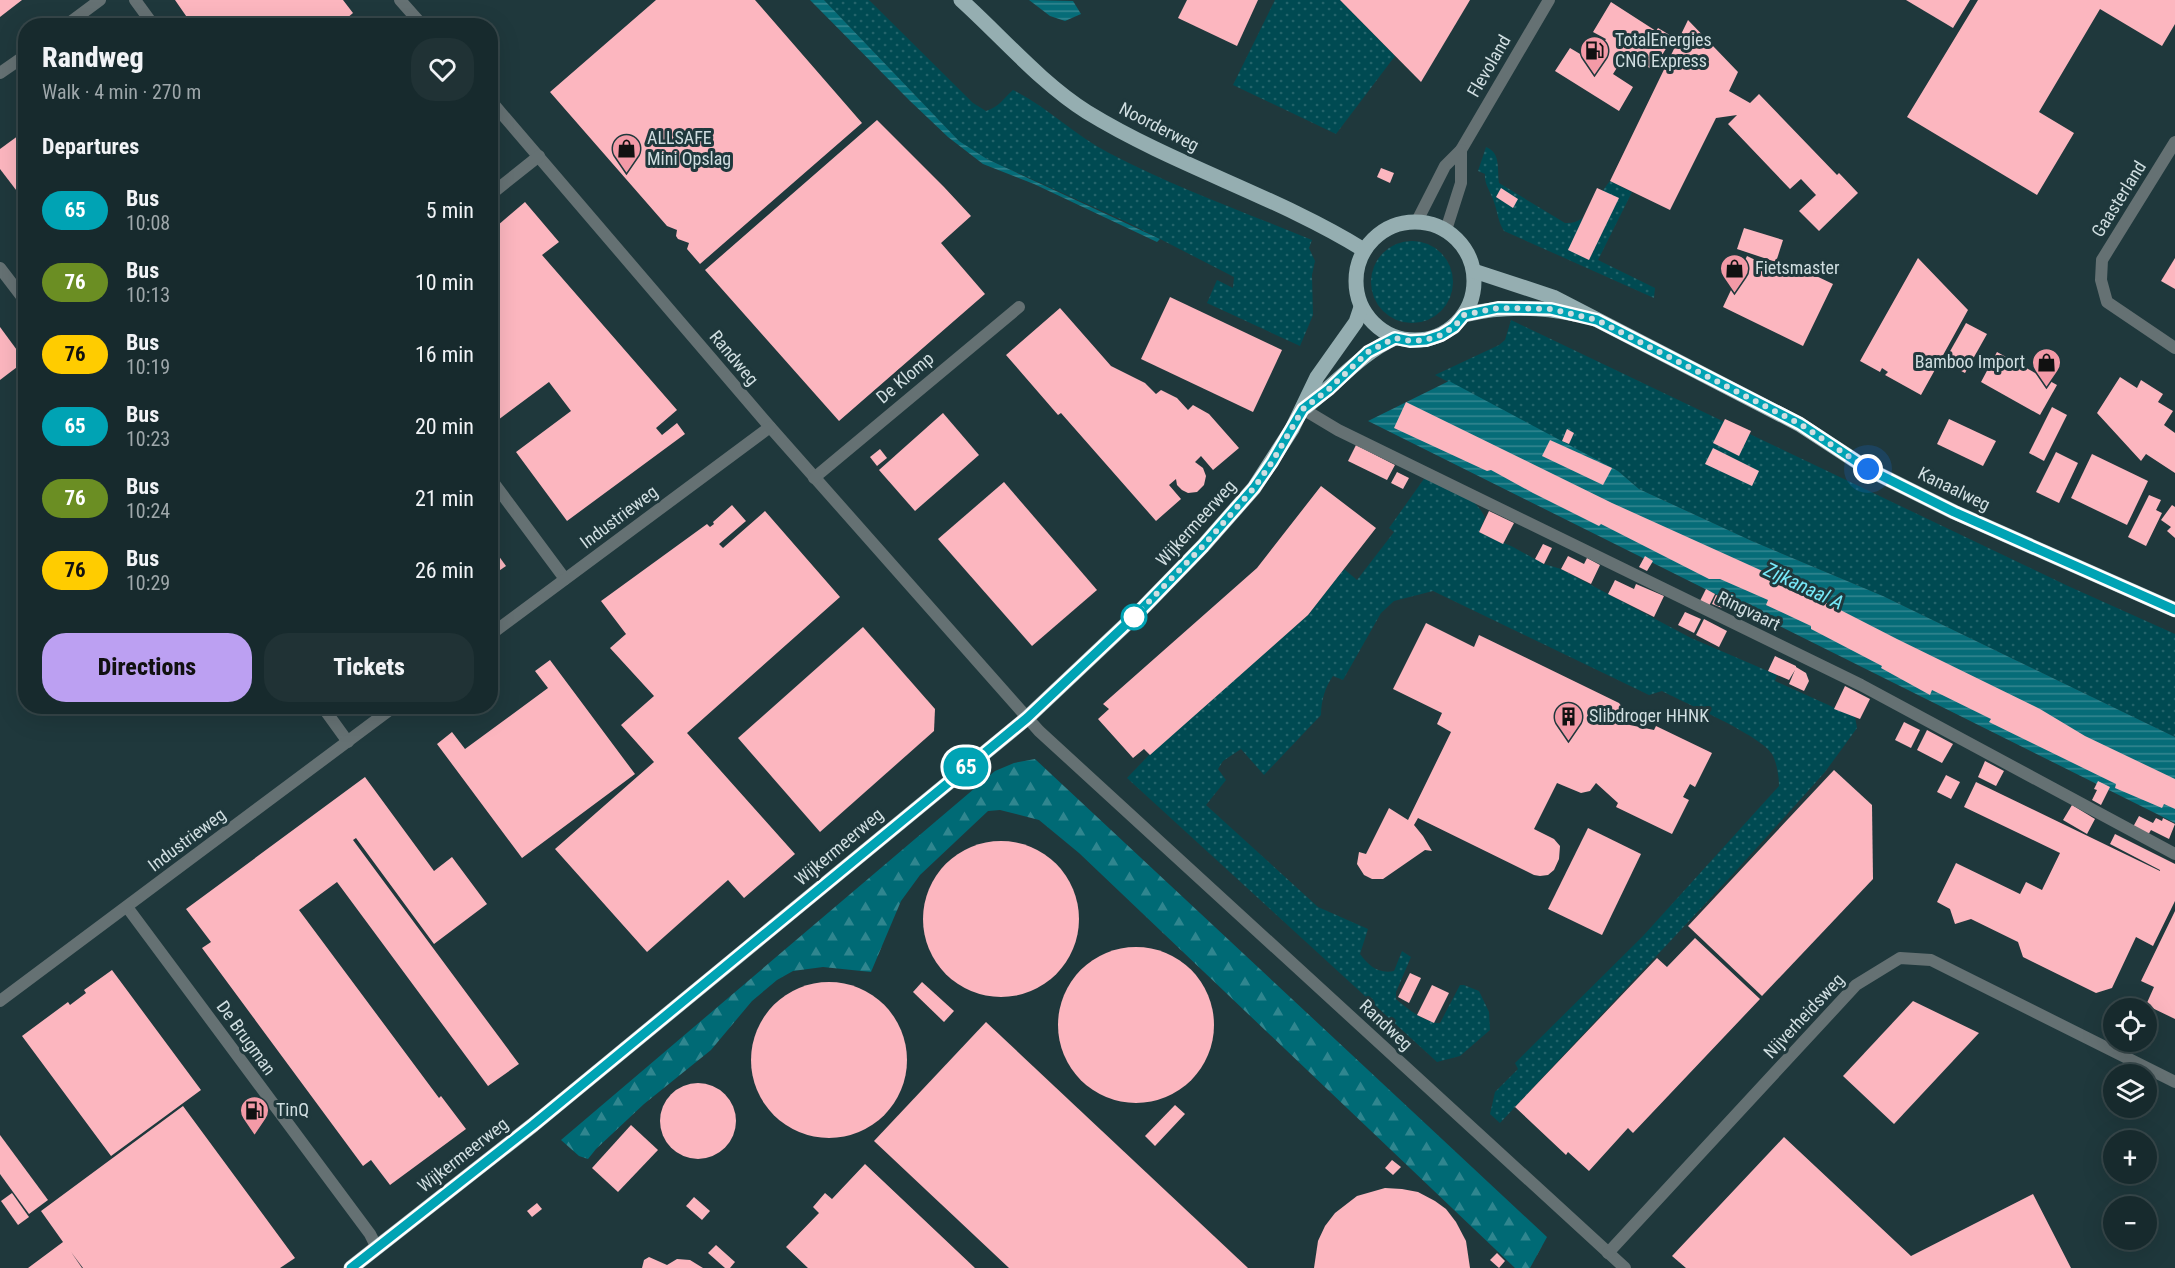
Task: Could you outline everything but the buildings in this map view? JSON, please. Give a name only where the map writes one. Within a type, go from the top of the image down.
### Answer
[{"type":"main road","name":"Noorderweg","points":[[961,0],[1032,68],[1086,111],[1142,143],[1318,225],[1364,250]]},
{"type":"main road","points":[[1417,221],[1446,230],[1464,248],[1474,271],[1474,286],[1471,301],[1464,315],[1454,327],[1426,340],[1410,341],[1395,338],[1381,331],[1370,320],[1361,307],[1356,288],[1357,268],[1364,250],[1374,238],[1401,223],[1417,221]]},
{"type":"main road","name":"Kanaalweg","points":[[1474,271],[1553,297],[1800,424],[1868,469],[1954,512],[2175,610]]},
{"type":"main road","name":"Wijkermeerweg","points":[[351,1268],[533,1125],[1027,718],[1137,614],[1203,546],[1254,488],[1303,409],[1317,377],[1356,322],[1361,307]]},
{"type":"main road","name":"Kanaalweg","points":[[1464,315],[1490,309],[1522,307],[1551,309],[1597,320]]},
{"type":"main road","name":"Wijkermeerweg","points":[[1303,409],[1329,389],[1368,352],[1395,338]]},
{"type":"street","points":[[76,18],[100,0]]},
{"type":"street","points":[[135,0],[148,18]]},
{"type":"street","points":[[400,0],[416,18]]},
{"type":"street","name":"Flevoland","points":[[1417,221],[1445,166],[1461,150],[1549,0]]},
{"type":"street","points":[[0,73],[18,61]]},
{"type":"street","name":"Randweg","points":[[498,109],[814,478],[1027,718],[1625,1268]]},
{"type":"street","name":"Gaasterland","points":[[2175,142],[2102,260],[2101,280],[2107,302],[2175,348]]},
{"type":"street","points":[[1446,230],[1461,183],[1461,150]]},
{"type":"street","points":[[498,188],[538,156]]},
{"type":"street","points":[[0,268],[18,292]]},
{"type":"street","name":"De Klomp","points":[[814,478],[1019,307]]},
{"type":"street","name":"Ringvaart","points":[[1303,409],[1338,430],[1861,685],[2175,854]]},
{"type":"street","name":"Industrieweg","points":[[498,629],[770,427]]},
{"type":"street","points":[[498,488],[565,579]]},
{"type":"street","points":[[328,714],[348,741]]},
{"type":"street","name":"Industrieweg","points":[[0,1001],[383,714]]},
{"type":"street","name":"De Brugman","points":[[127,907],[370,1234],[377,1248]]},
{"type":"street","name":"Nijverheidsweg","points":[[1608,1253],[1856,985],[1900,958],[1931,960],[2175,1082]]},
{"type":"shaded area","points":[[824,0],[869,0],[973,103],[986,111],[998,105],[1013,90],[1097,146],[1134,165],[1312,240],[1309,248],[1315,261],[1312,275],[1313,315],[1300,346],[1207,303],[1217,280],[1233,288],[1234,277],[1129,223],[987,159],[959,141]]},
{"type":"shaded area","points":[[1275,0],[1340,0],[1395,56],[1336,134],[1233,85]]},
{"type":"shaded area","points":[[1486,147],[1496,157],[1499,183],[1565,223],[1580,220],[1586,215],[1610,181],[1632,192],[1598,260],[1655,288],[1654,298],[1504,231],[1485,174],[1478,171]]},
{"type":"shaded area","points":[[1412,241],[1428,244],[1441,253],[1450,266],[1453,282],[1450,298],[1441,311],[1428,320],[1412,323],[1396,320],[1383,311],[1374,298],[1371,282],[1374,266],[1383,253],[1396,244]]},
{"type":"shaded area","points":[[1511,320],[2068,586],[2175,634],[2175,737],[1883,596],[1752,541],[1639,489],[1618,471],[1435,375],[1499,345],[1505,340]]},
{"type":"shaded area","points":[[1426,476],[1460,492],[1475,503],[1485,518],[1479,532],[1544,564],[1561,569],[1691,638],[1777,675],[1775,681],[1855,717],[1857,728],[1825,772],[1734,873],[1500,1123],[1490,1114],[1495,1092],[1518,1069],[1515,1063],[1643,936],[1779,786],[1775,762],[1765,746],[1738,729],[1662,691],[1649,695],[1433,591],[1394,601],[1381,613],[1343,680],[1333,676],[1330,680],[1324,694],[1321,715],[1264,775],[1241,749],[1223,761],[1218,769],[1226,780],[1206,805],[1318,907],[1368,929],[1360,954],[1370,965],[1383,971],[1394,971],[1402,951],[1411,957],[1396,992],[1396,999],[1423,1018],[1440,1023],[1460,985],[1479,991],[1489,1012],[1490,1030],[1460,1056],[1437,1062],[1127,778],[1149,755],[1308,615],[1344,569],[1357,580],[1394,532],[1389,528]]},
{"type":"green space","points":[[1035,759],[1547,1237],[1530,1268],[1515,1268],[1079,853],[1039,820],[1000,810],[988,811],[920,875],[901,901],[871,972],[823,967],[793,971],[777,980],[752,1001],[711,1050],[644,1104],[588,1159],[579,1156],[561,1140],[995,771],[1014,763]]},
{"type":"water","points":[[810,0],[824,0],[959,141],[987,159],[1160,239],[1157,242],[1034,184],[983,164],[948,137]]},
{"type":"water","points":[[1029,0],[1073,1],[1081,14],[1065,21],[1050,16]]},
{"type":"water","name":"Zijkanaal A","points":[[1449,381],[1618,471],[1639,489],[1752,541],[1883,596],[2175,737],[2175,823],[1368,421]]},
{"type":"bus line","name":"65","points":[[351,1268],[533,1125],[1027,718],[1137,614],[1203,546],[1254,488],[1303,409],[1329,389],[1368,352],[1395,338],[1410,341],[1426,340],[1454,327],[1464,315],[1498,308],[1551,309],[1597,320],[1800,424],[1868,469],[1954,512],[2175,610]]},
{"type":"place","name":"TotalEnergies CNG Express","points":[[1594,76]]},
{"type":"place","name":"ALLSAFE Mini Opslag","points":[[626,174]]},
{"type":"place","name":"Fietsmaster","points":[[1734,294]]},
{"type":"place","name":"Bamboo Import","points":[[2046,388]]},
{"type":"place","name":"Slibdroger HHNK","points":[[1568,742]]},
{"type":"place","name":"TinQ","points":[[255,1136]]},
{"type":"route","points":[[1134,617],[1203,546],[1254,488],[1303,409],[1329,389],[1368,352],[1395,338],[1410,341],[1426,340],[1441,335],[1454,327],[1464,315],[1490,309],[1522,307],[1551,309],[1597,320],[1800,424],[1868,469]]}]
